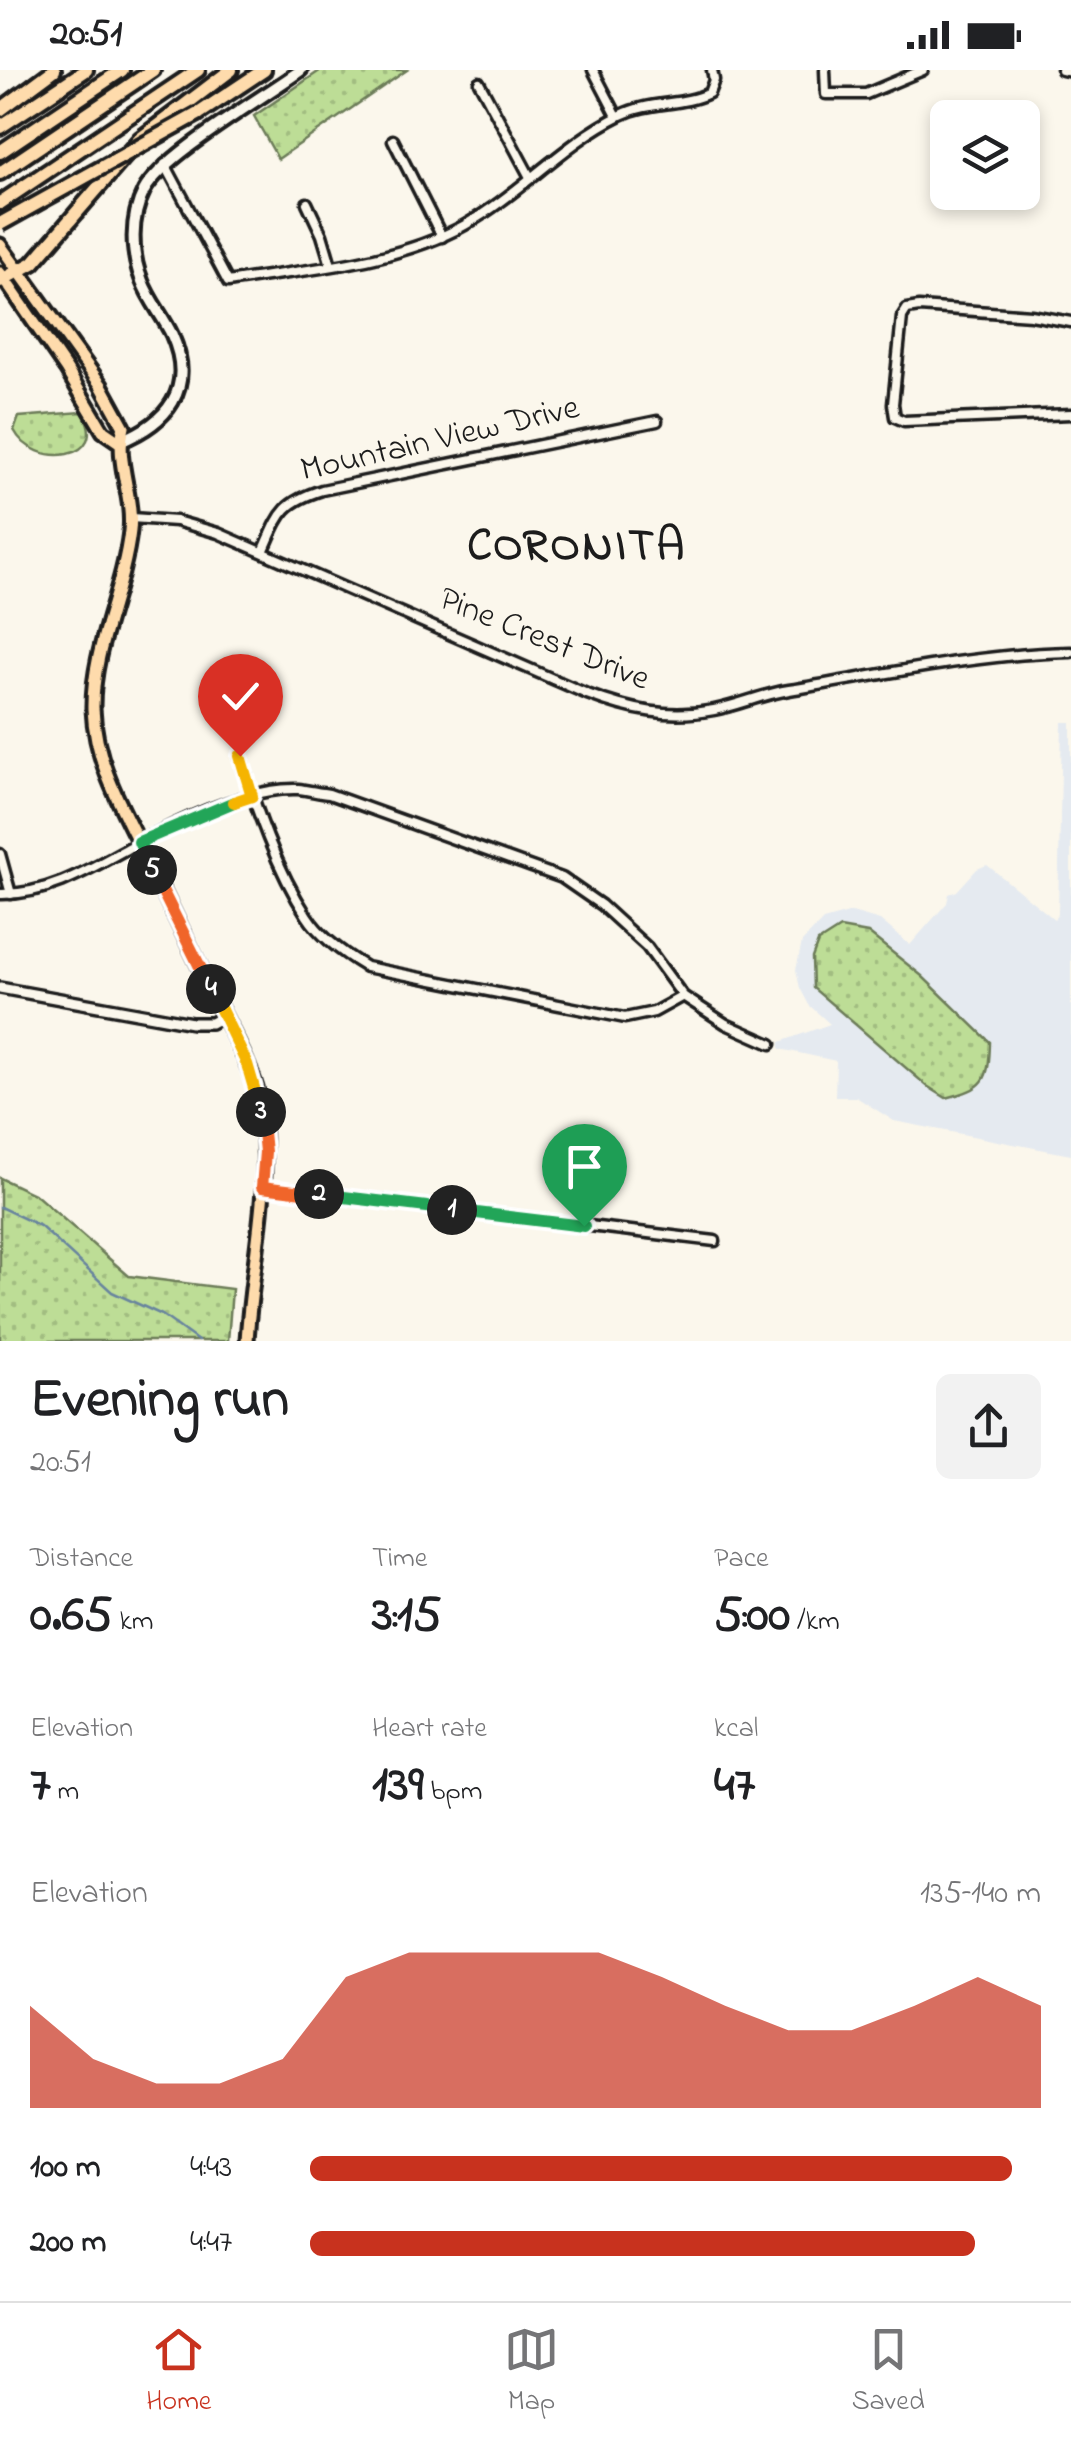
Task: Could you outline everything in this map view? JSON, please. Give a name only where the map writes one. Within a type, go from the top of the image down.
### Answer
[{"type":"highway","points":[[0,110],[54,70]]},
{"type":"highway","points":[[0,127],[86,70]]},
{"type":"highway","points":[[0,152],[122,70]]},
{"type":"highway","points":[[0,173],[152,70]]},
{"type":"highway","points":[[0,203],[198,70]]},
{"type":"highway","points":[[1,278],[20,273],[33,263],[140,139],[231,70]]},
{"type":"highway","points":[[0,224],[198,114],[264,70]]},
{"type":"main road","points":[[119,442],[158,423],[171,406],[178,384],[179,358],[173,338],[142,282],[135,256],[133,230],[145,188],[165,164],[301,70]]},
{"type":"main road","points":[[0,245],[101,386],[124,426],[119,442],[131,518],[122,577],[97,664],[94,710],[104,767],[258,1094],[264,1124],[262,1187],[247,1341]]},
{"type":"main road","points":[[1,278],[66,369],[103,431],[119,442]]},
{"type":"street","points":[[593,70],[618,116]]},
{"type":"street","points":[[165,164],[228,282],[330,265],[388,254],[442,237],[469,223],[593,130],[618,116],[710,93],[712,70]]},
{"type":"street","points":[[825,70],[826,94],[866,94],[923,70]]},
{"type":"street","points":[[1062,70],[1071,72]]},
{"type":"street","points":[[479,82],[530,177]]},
{"type":"street","points":[[393,140],[442,237]]},
{"type":"street","points":[[307,203],[330,265]]},
{"type":"street","points":[[1071,322],[1031,315],[907,309],[902,317],[892,404],[895,417],[904,421],[1071,414]]},
{"type":"street","name":"Mountain View Drive","points":[[263,552],[280,511],[294,499],[657,421]]},
{"type":"street","name":"Pine Crest Drive","points":[[131,518],[197,525],[586,694],[656,714],[715,710],[775,692],[1005,655],[1071,652]]},
{"type":"street","points":[[240,756],[252,796],[308,918],[339,950],[366,967],[625,1018],[654,1012],[683,996]]},
{"type":"street","points":[[0,894],[69,880],[139,842],[252,796],[296,789],[329,794],[562,878],[601,905],[647,947],[683,996],[726,1024],[771,1044]]},
{"type":"street","points":[[0,854],[11,894]]},
{"type":"street","points":[[0,988],[192,1023],[211,1022],[224,1016]]},
{"type":"street","points":[[262,1187],[715,1242]]},
{"type":"shaded area","points":[[1062,722],[1071,722],[1071,1155],[894,1121],[856,1097],[835,1097],[836,1061],[780,1049],[780,1042],[830,1024],[809,1005],[800,988],[796,970],[802,942],[823,920],[852,912],[880,920],[910,945],[947,903],[949,894],[987,865],[1054,919],[1058,914]]},
{"type":"green space","points":[[321,70],[407,70],[278,159],[254,116]]},
{"type":"green space","points":[[82,412],[89,428],[87,440],[67,454],[38,451],[24,443],[14,430],[19,417]]},
{"type":"green space","points":[[840,928],[868,933],[922,976],[990,1042],[986,1075],[977,1086],[946,1098],[813,988],[812,958],[818,942]]},
{"type":"green space","points":[[0,1178],[36,1195],[129,1276],[232,1289],[228,1341],[0,1341]]},
{"type":"waterway","points":[[0,1207],[40,1226],[112,1292],[162,1315],[198,1341]]},
{"type":"district","name":"CORONITA","points":[[577,548]]},
{"type":"route","points":[[240,756],[252,796],[139,842],[238,1044],[258,1094],[264,1124],[262,1187],[584,1226]]}]
